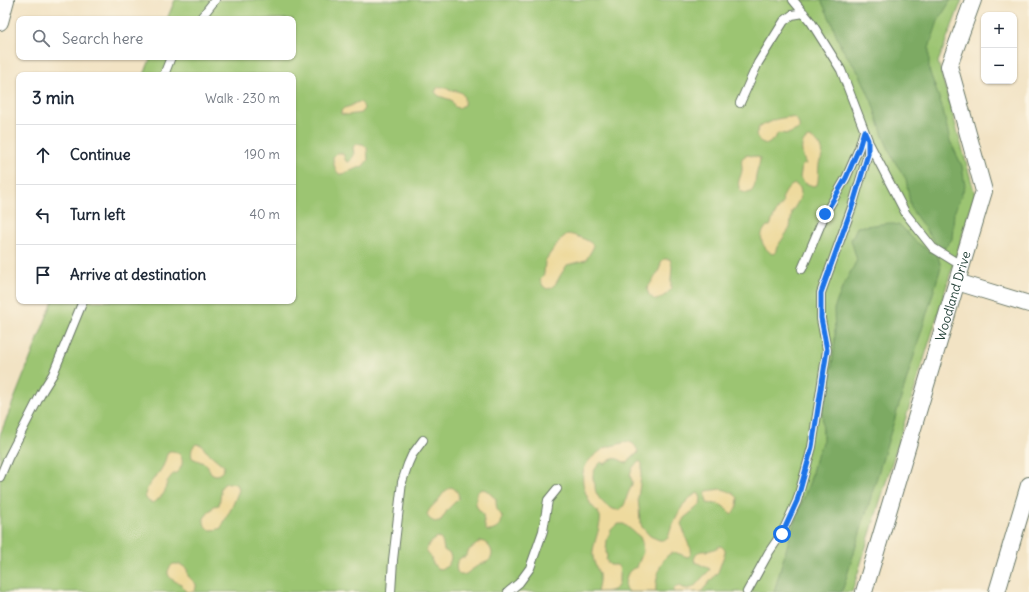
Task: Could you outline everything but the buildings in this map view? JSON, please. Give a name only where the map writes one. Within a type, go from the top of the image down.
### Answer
[{"type":"street","name":"Woodland Drive","points":[[864,592],[984,191],[949,66],[973,0]]},
{"type":"street","points":[[0,22],[3,3]]},
{"type":"street","points":[[958,282],[1029,304]]},
{"type":"street","points":[[997,592],[1029,485]]},
{"type":"lane","points":[[202,16],[215,0]]},
{"type":"lane","points":[[792,0],[811,22],[841,70],[868,140],[906,214],[934,248],[954,261]]},
{"type":"lane","points":[[740,103],[758,63],[784,21],[792,15],[804,13]]},
{"type":"lane","points":[[165,72],[170,60]]},
{"type":"lane","points":[[802,269],[825,214],[846,178],[859,148],[864,131]]},
{"type":"lane","points":[[747,592],[769,552],[782,534],[797,501],[812,447],[827,350],[821,318],[821,293],[852,207],[868,154],[868,140]]},
{"type":"lane","points":[[0,477],[8,458],[43,390],[53,374],[82,304]]},
{"type":"lane","points":[[391,592],[402,482],[412,456],[423,440]]},
{"type":"lane","points":[[508,592],[519,583],[530,568],[543,531],[548,500],[557,489]]},
{"type":"green space","points":[[175,0],[962,0],[938,62],[975,194],[852,592],[0,592],[0,435],[52,304],[296,304],[296,72],[145,72],[150,60],[296,60],[296,16],[168,16]]},
{"type":"green space","points":[[821,0],[951,0],[938,21],[929,48],[929,70],[942,106],[950,141],[962,166],[965,186],[954,213],[952,239],[944,249],[939,248],[911,209],[906,179],[893,159],[883,136],[872,102],[860,75],[841,47]]},
{"type":"green space","points":[[890,223],[901,226],[915,241],[929,251],[937,253],[941,267],[842,592],[774,592],[792,529],[810,481],[815,460],[823,440],[822,405],[829,390],[835,335],[834,309],[843,286],[857,260],[851,240],[857,227]]},
{"type":"sand","points":[[438,87],[444,87],[449,90],[462,93],[464,105],[459,108],[456,107],[451,100],[439,96],[435,92]]},
{"type":"sand","points":[[360,102],[364,107],[362,113],[347,115],[341,114],[341,111],[344,108]]},
{"type":"sand","points":[[788,117],[797,120],[799,129],[788,134],[778,133],[768,144],[758,140],[756,134],[759,127],[777,119]]},
{"type":"sand","points":[[808,138],[811,138],[819,144],[823,153],[819,164],[818,183],[817,185],[813,186],[805,183],[800,178],[802,165],[806,164],[802,154],[802,146]]},
{"type":"sand","points":[[356,144],[363,144],[367,148],[368,160],[363,166],[339,174],[334,166],[333,157],[337,153],[341,153],[346,161],[350,161],[354,155],[353,147]]},
{"type":"sand","points":[[748,155],[760,158],[760,161],[753,190],[746,193],[742,192],[740,189],[739,182],[742,171],[742,158]]},
{"type":"sand","points":[[795,184],[800,188],[801,193],[792,212],[790,228],[777,247],[775,253],[772,254],[763,245],[762,234],[767,226],[770,226],[775,214],[783,203],[782,199],[787,190],[790,186]]},
{"type":"sand","points":[[567,234],[590,242],[593,248],[586,260],[567,265],[555,284],[547,289],[543,286],[540,280],[544,274],[545,261],[561,239]]},
{"type":"sand","points":[[664,259],[670,259],[672,266],[671,289],[664,296],[655,300],[649,295],[647,289]]},
{"type":"sand","points":[[630,442],[633,444],[638,451],[628,463],[619,459],[611,460],[604,464],[601,462],[596,467],[593,474],[596,493],[606,506],[614,510],[618,510],[624,505],[632,486],[630,476],[631,470],[640,461],[642,464],[642,469],[638,498],[640,521],[642,527],[650,536],[659,540],[665,540],[668,538],[671,528],[683,505],[691,497],[698,493],[701,498],[700,505],[684,518],[681,524],[691,548],[691,554],[688,557],[672,553],[664,559],[656,582],[656,592],[630,592],[625,589],[629,571],[637,567],[643,552],[640,537],[624,524],[619,524],[611,530],[607,540],[606,560],[610,565],[617,565],[619,568],[619,583],[613,590],[607,592],[597,592],[599,574],[593,554],[600,523],[600,516],[586,495],[583,476],[586,465],[595,455],[607,447]]},
{"type":"sand","points":[[196,444],[202,445],[205,450],[224,466],[223,470],[219,474],[215,475],[211,473],[206,464],[192,458],[192,450]]},
{"type":"sand","points":[[169,451],[176,452],[180,455],[182,458],[181,467],[168,480],[165,492],[155,502],[150,502],[147,500],[145,495],[146,490],[161,470]]},
{"type":"sand","points":[[226,483],[236,484],[239,490],[221,528],[214,530],[208,529],[205,525],[204,518],[214,506],[219,505],[220,489]]},
{"type":"sand","points":[[451,487],[457,492],[458,499],[448,509],[440,522],[432,521],[427,515],[429,510]]},
{"type":"sand","points":[[482,489],[486,490],[496,499],[497,509],[502,517],[500,525],[496,529],[490,531],[487,531],[484,524],[483,515],[476,504],[478,491]]},
{"type":"sand","points":[[720,489],[734,494],[738,498],[737,507],[732,514],[721,505],[707,503],[705,493],[707,491]]},
{"type":"sand","points":[[437,537],[442,541],[444,550],[450,554],[451,558],[446,567],[440,569],[436,568],[426,550],[429,544]]},
{"type":"sand","points":[[481,541],[490,547],[492,553],[491,558],[466,574],[460,575],[456,568],[458,560],[465,557],[469,550]]},
{"type":"sand","points":[[721,546],[725,550],[725,553],[718,572],[701,592],[673,592],[674,588],[679,586],[687,589],[692,588],[710,569],[695,562],[694,559],[699,552],[712,550]]},
{"type":"sand","points":[[173,564],[180,564],[187,569],[188,576],[196,584],[194,592],[186,592],[181,584],[171,579],[168,571]]},
{"type":"route","points":[[782,534],[797,501],[812,447],[824,378],[827,350],[821,318],[821,293],[852,207],[868,154],[868,140],[864,131],[859,148],[846,178],[825,214]]}]
